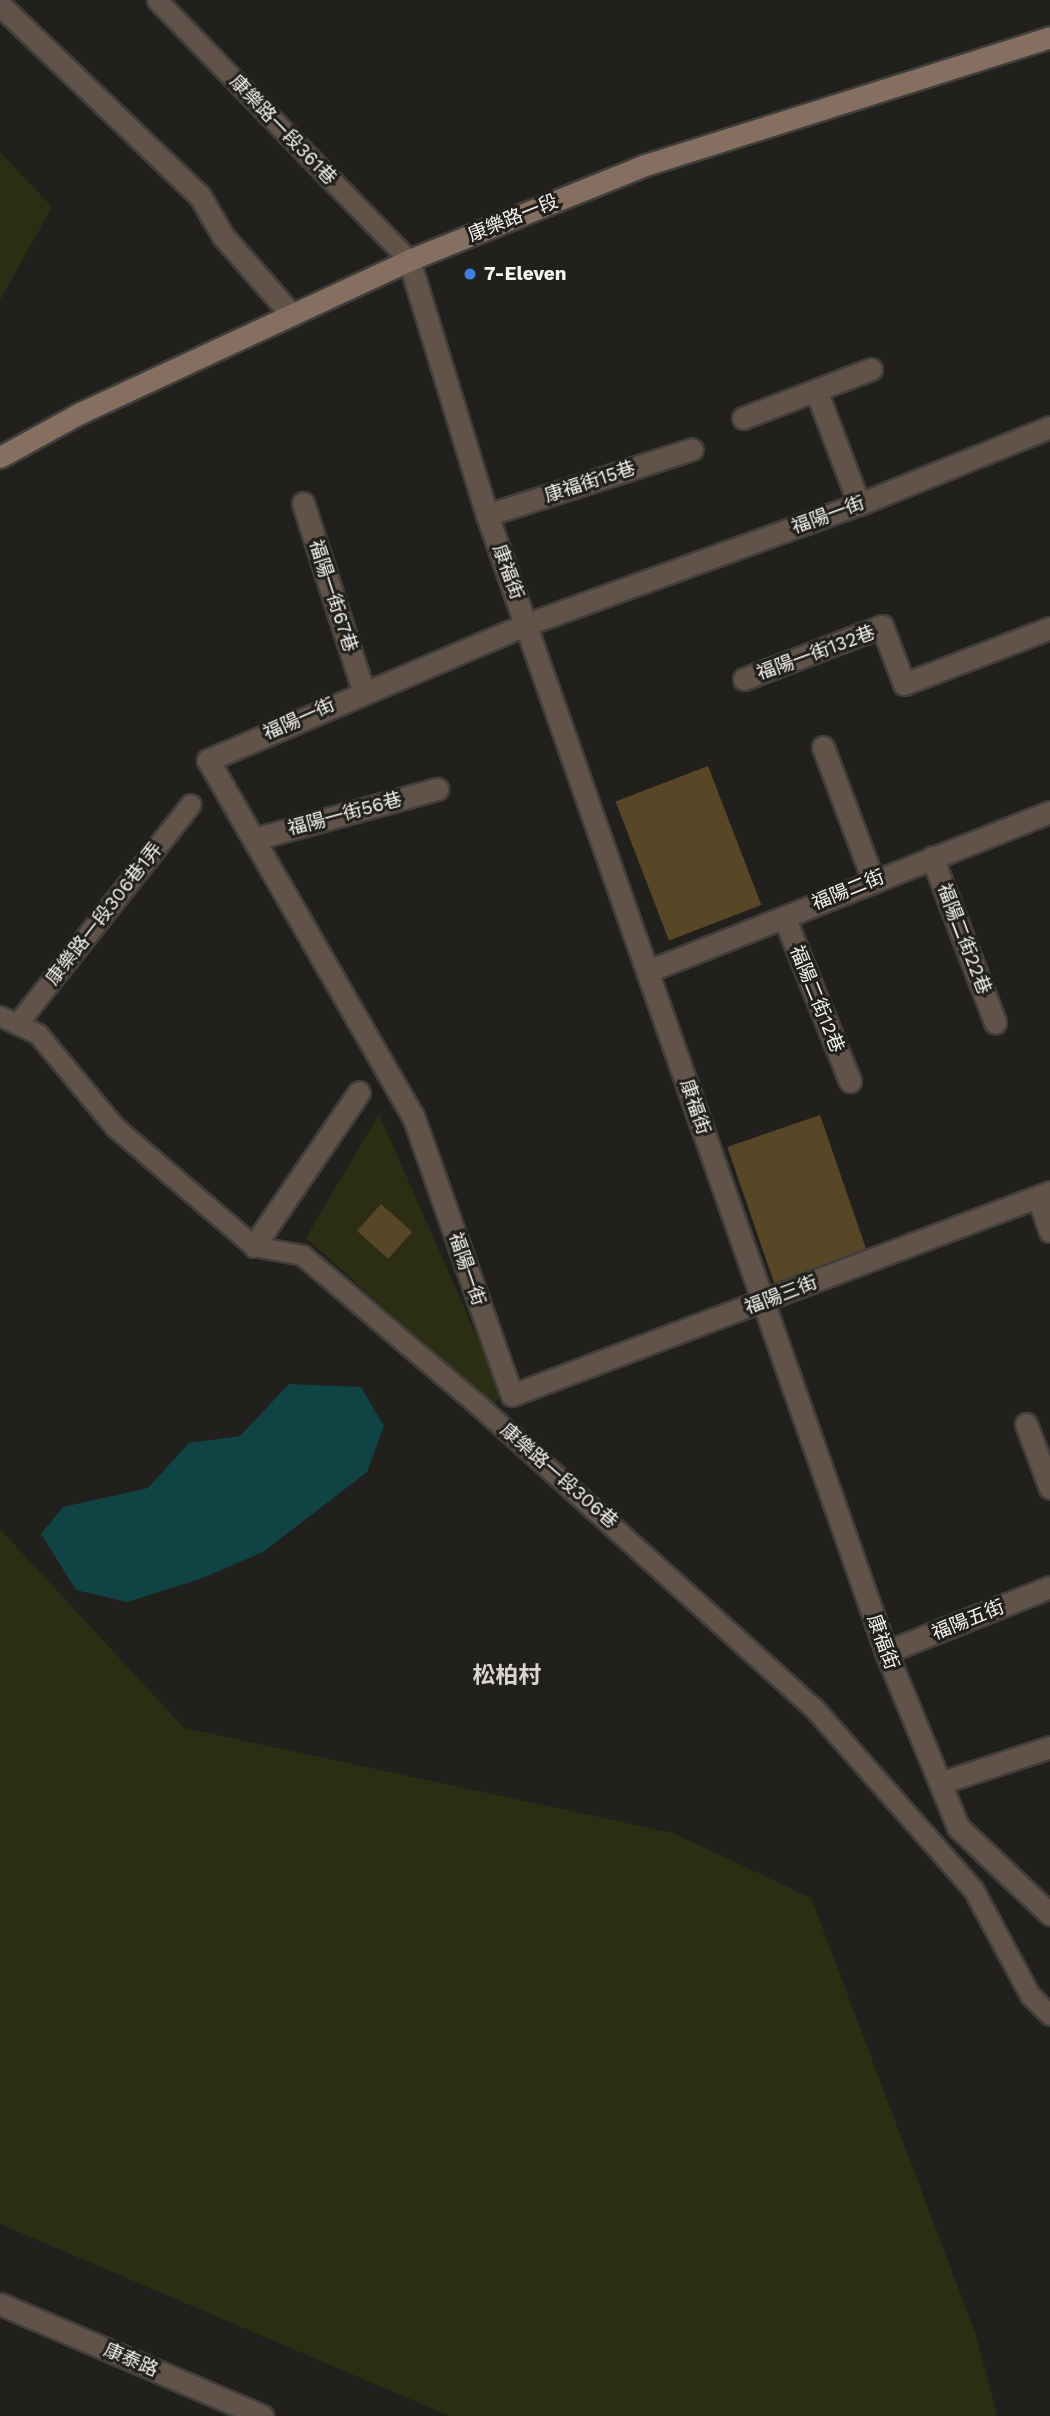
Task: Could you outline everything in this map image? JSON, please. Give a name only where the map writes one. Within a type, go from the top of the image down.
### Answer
[{"type":"street","points":[[0,5],[200,196],[223,236],[292,314]]},
{"type":"street","name":"康樂路一段","points":[[0,457],[79,413],[241,343],[292,314],[409,260],[645,165],[1050,37]]},
{"type":"street","name":"康福街","points":[[409,260],[487,515],[886,1652],[958,1827],[1050,1914]]},
{"type":"street","points":[[743,418],[817,393],[871,369]]},
{"type":"street","points":[[817,393],[859,504]]},
{"type":"street","name":"福陽一街","points":[[512,1395],[413,1116],[208,760],[363,690],[527,624],[859,504],[1050,427]]},
{"type":"street","name":"康福街15巷","points":[[487,515],[692,449]]},
{"type":"street","name":"福陽一街67巷","points":[[303,503],[363,690]]},
{"type":"street","name":"福陽一街132巷","points":[[744,679],[882,626],[904,684],[1050,628]]},
{"type":"street","points":[[823,747],[873,880]]},
{"type":"street","name":"福陽一街56巷","points":[[254,839],[437,789]]},
{"type":"street","name":"福陽二街","points":[[648,971],[873,880],[1050,813]]},
{"type":"street","name":"福陽二街22巷","points":[[932,857],[995,1022]]},
{"type":"street","name":"福陽二街12巷","points":[[784,917],[850,1080]]},
{"type":"street","points":[[254,1246],[359,1092]]},
{"type":"street","points":[[1044,1195],[1050,1231]]},
{"type":"street","name":"福陽三街","points":[[512,1395],[1044,1195]]},
{"type":"street","points":[[1026,1423],[1050,1488]]},
{"type":"street","name":"福陽五街","points":[[886,1652],[1050,1587]]},
{"type":"street","points":[[940,1783],[1050,1746]]},
{"type":"street","name":"康泰路","points":[[0,2304],[262,2416]]},
{"type":"lane","name":"康樂路一段361巷","points":[[157,0],[409,260]]},
{"type":"lane","name":"康樂路一段306巷1弄","points":[[8,1020],[191,804]]},
{"type":"lane","name":"康樂路一段306巷","points":[[8,1020],[38,1034],[115,1127],[254,1246],[302,1255],[666,1570],[813,1707],[973,1889],[1030,1995],[1050,2015]]},
{"type":"green space","points":[[0,152],[52,207],[0,300]]},
{"type":"green space","points":[[379,1114],[502,1394],[493,1406],[306,1238]]},
{"type":"green space","points":[[0,1529],[184,1728],[673,1833],[811,1898],[977,2338],[997,2416],[450,2416],[0,2224]]},
{"type":"water","points":[[289,1384],[361,1387],[384,1426],[367,1472],[263,1552],[200,1579],[127,1602],[76,1590],[41,1534],[63,1507],[148,1488],[189,1443],[240,1436]]},
{"type":"building","points":[[708,766],[761,905],[669,941],[616,801]]},
{"type":"building","points":[[820,1115],[867,1251],[774,1283],[727,1147]]},
{"type":"building","points":[[381,1204],[412,1232],[388,1259],[357,1231]]},
{"type":"place","name":"7-Eleven","points":[[470,274]]},
{"type":"district","name":"松柏村","points":[[507,1676]]}]
